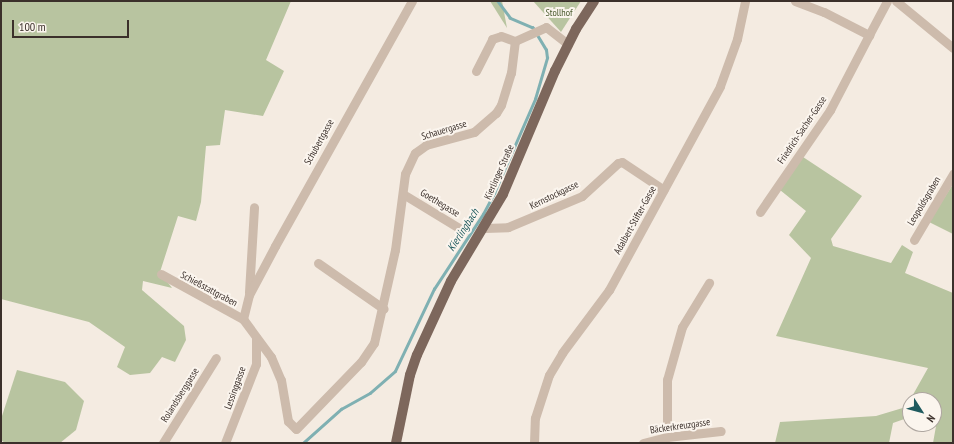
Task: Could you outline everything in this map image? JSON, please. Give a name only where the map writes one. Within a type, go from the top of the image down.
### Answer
[{"type":"main road","name":"Kierlinger Straße","points":[[396,443],[410,375],[417,355],[451,281],[485,228],[503,194],[568,44],[594,1]]},
{"type":"street","name":"Schubertgasse","points":[[249,295],[412,1]]},
{"type":"street","name":"Adalbert-Stifter-Gasse","points":[[534,443],[535,418],[549,375],[562,353],[609,290],[724,78],[737,39],[745,1]]},
{"type":"street","points":[[795,1],[824,12],[869,35],[887,1]]},
{"type":"street","points":[[896,1],[953,48]]},
{"type":"street","points":[[476,71],[492,39],[501,36],[515,41],[536,33],[546,27],[568,44]]},
{"type":"street","name":"Friedrich-Sacher-Gasse","points":[[760,212],[830,110],[869,35]]},
{"type":"street","name":"Schauergasse","points":[[296,429],[369,352],[378,334],[384,308],[408,165],[417,151],[474,132],[499,109],[511,74],[515,41]]},
{"type":"street","name":"Kernstockgasse","points":[[485,228],[508,227],[582,196],[618,163],[622,162],[664,190]]},
{"type":"street","name":"Leopoldsgraben","points":[[914,240],[953,174]]},
{"type":"street","name":"Goethegasse","points":[[404,194],[464,231]]},
{"type":"street","name":"Schubertgasse","points":[[243,319],[249,295],[254,207]]},
{"type":"street","points":[[318,263],[384,308]]},
{"type":"street","name":"Schießstattgraben","points":[[160,274],[243,319],[271,357],[281,380],[288,421],[296,429]]},
{"type":"street","points":[[666,437],[667,380],[682,327],[709,283]]},
{"type":"street","name":"Lessinggasse","points":[[225,443],[256,364],[256,338]]},
{"type":"street","name":"Rolandsberggasse","points":[[163,443],[216,358]]},
{"type":"street","name":"Bäckerkreuzgasse","points":[[643,443],[666,437],[721,431]]},
{"type":"green space","points":[[1,1],[291,1],[266,60],[284,71],[263,116],[225,110],[220,145],[206,146],[201,202],[196,221],[178,216],[160,272],[172,288],[143,281],[142,290],[184,326],[186,340],[175,362],[162,357],[150,373],[130,375],[117,367],[125,347],[89,322],[1,299]]},
{"type":"green space","points":[[490,1],[502,1],[507,28]]},
{"type":"green space","name":"Stollhof","points":[[533,1],[581,1],[561,32]]},
{"type":"green space","points":[[803,157],[862,196],[831,239],[833,246],[891,263],[902,245],[913,252],[905,273],[953,293],[953,443],[933,443],[935,432],[942,432],[942,392],[914,392],[928,368],[776,336],[811,258],[789,235],[806,211],[780,190]]},
{"type":"green space","points":[[953,184],[953,234],[929,222]]},
{"type":"green space","points":[[17,370],[65,382],[84,401],[76,430],[60,443],[5,443],[1,440],[1,419]]},
{"type":"green space","points":[[902,408],[902,420],[893,423],[889,443],[775,443],[780,422],[876,416]]},
{"type":"waterway","name":"Kierlingbach","points":[[303,443],[341,409],[370,393],[395,371],[434,289],[483,214],[494,193],[535,99],[547,58],[546,50],[533,28],[510,18],[497,1]]}]
